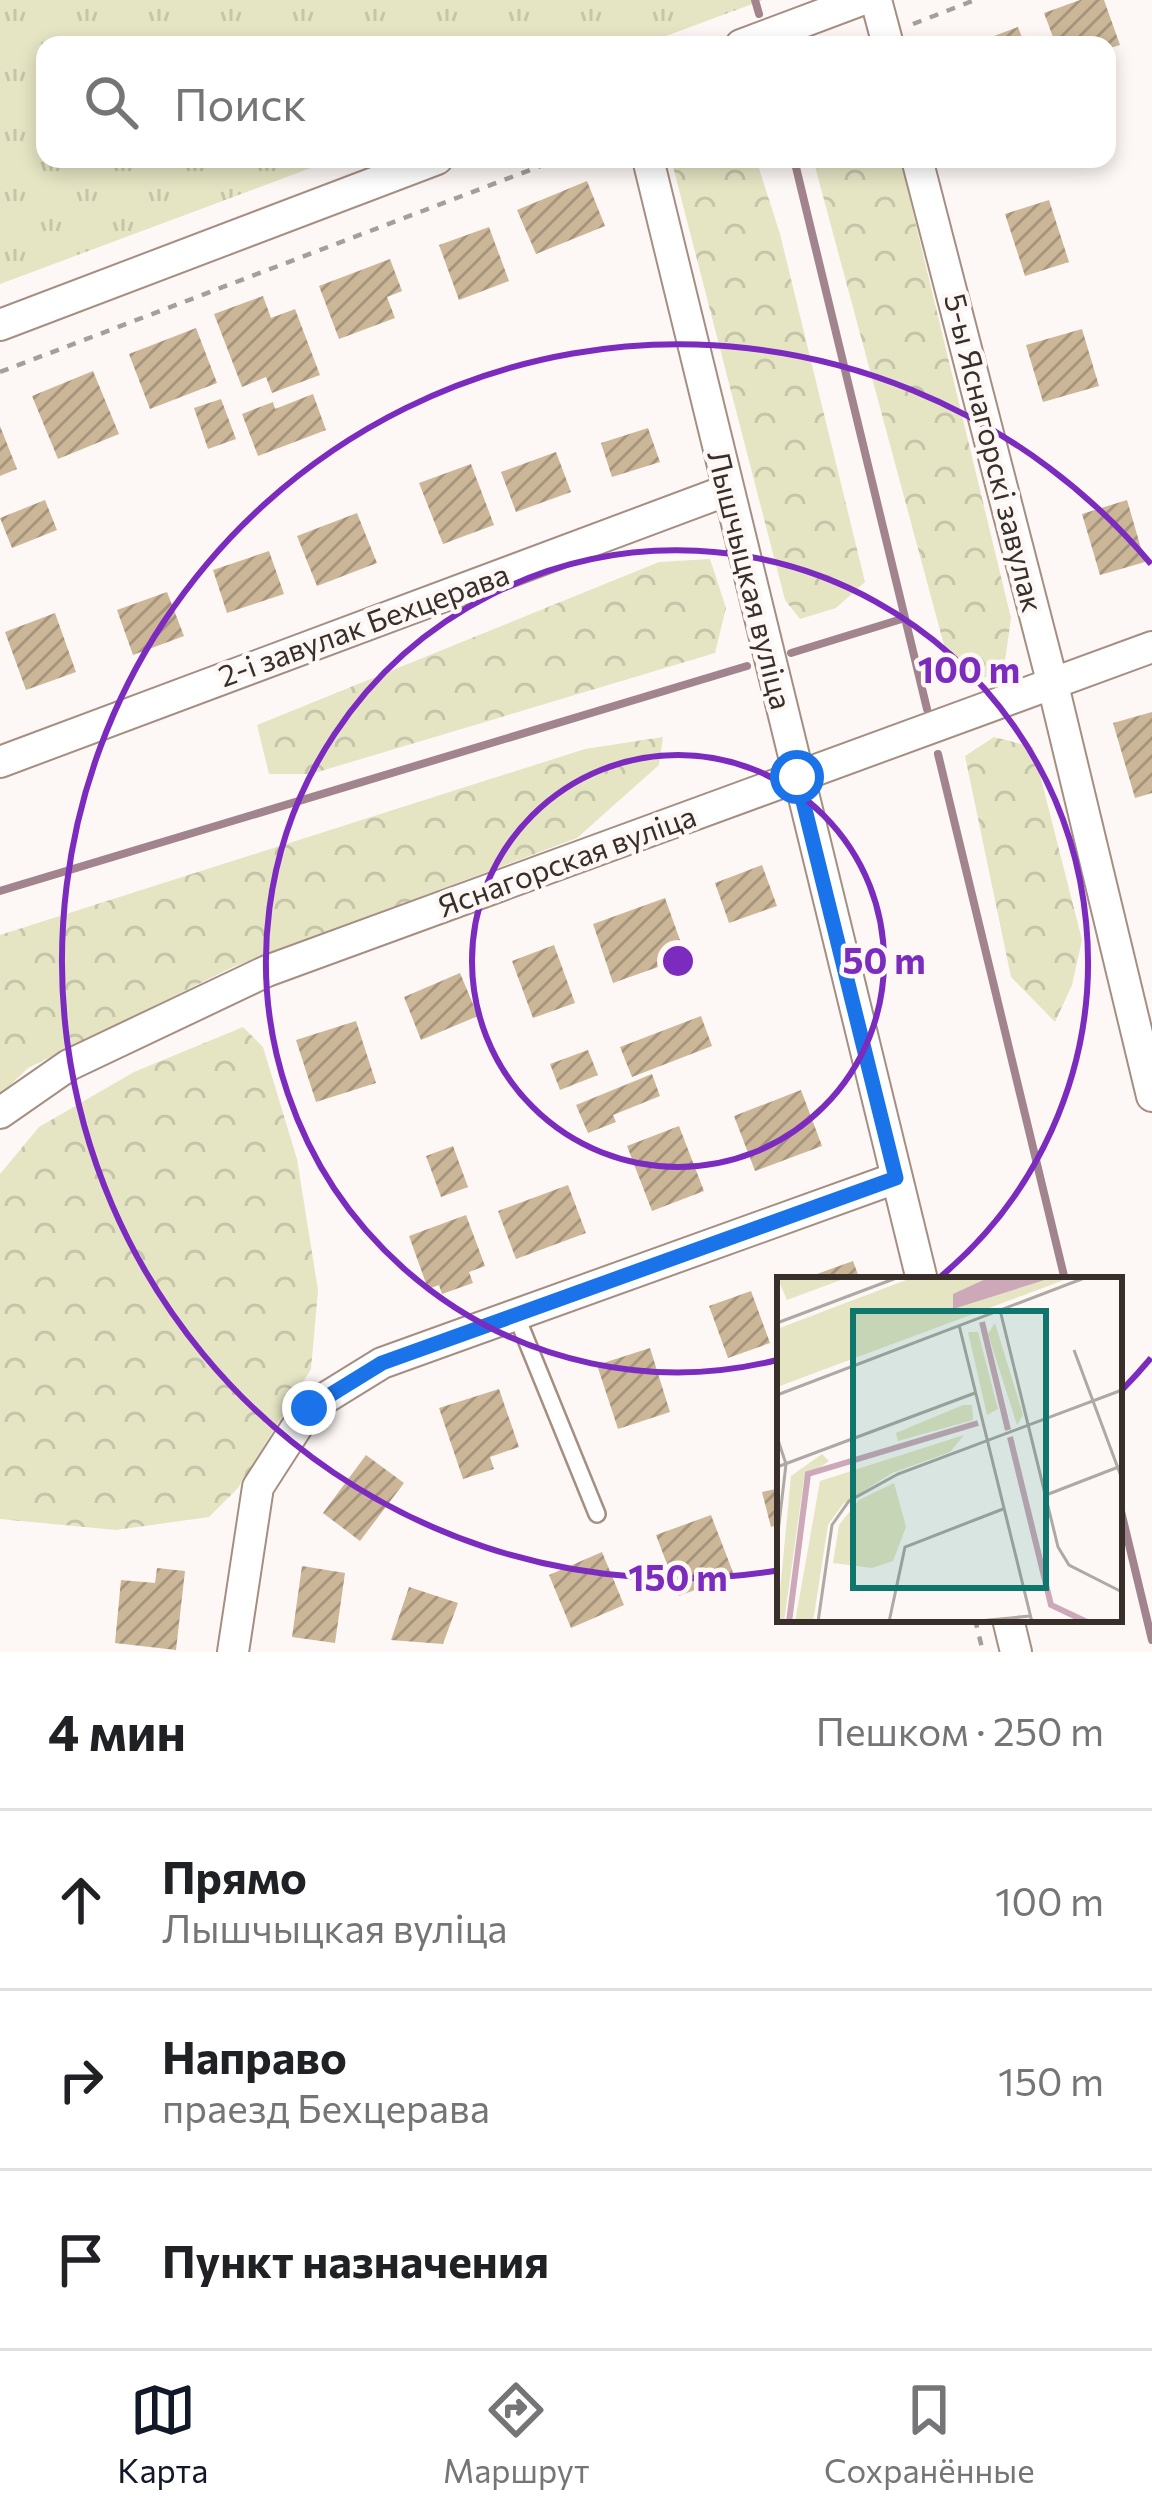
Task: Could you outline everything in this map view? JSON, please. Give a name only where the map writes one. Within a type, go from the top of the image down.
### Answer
[{"type":"street","points":[[765,36],[860,0]]},
{"type":"street","points":[[876,0],[885,36]]},
{"type":"street","points":[[0,325],[413,168]]},
{"type":"street","name":"Лышчыцкая вуліца","points":[[649,168],[921,1277]]},
{"type":"street","name":"5-ы Яснагорскі завулак","points":[[919,168],[1053,685],[1152,1095]]},
{"type":"street","name":"2-і завулак Бехцерава","points":[[0,762],[728,490]]},
{"type":"street","name":"Яснагорская вуліца","points":[[0,1113],[69,1065],[267,971],[1152,647]]},
{"type":"street","points":[[233,1652],[258,1487],[309,1408],[382,1363],[896,1178]]},
{"type":"street","points":[[1009,1622],[1016,1652]]},
{"type":"lane","points":[[516,1315],[597,1514]]},
{"type":"path","points":[[895,36],[976,0]]},
{"type":"path","points":[[0,372],[535,168]]},
{"type":"path","points":[[976,1622],[983,1652]]},
{"type":"green space","points":[[0,0],[763,0],[666,36],[36,36],[36,168],[311,168],[0,284]]},
{"type":"green space","points":[[673,168],[759,168],[780,234],[865,582],[836,608],[800,619],[785,600]]},
{"type":"green space","points":[[815,168],[902,168],[1011,618],[1004,668],[981,679],[948,660]]},
{"type":"green space","points":[[710,559],[726,608],[715,653],[311,774],[269,774],[257,725],[659,562]]},
{"type":"green space","points":[[663,737],[659,765],[577,838],[233,967],[28,1068],[0,1095],[0,935],[585,749]]},
{"type":"green space","points":[[994,737],[1033,747],[1082,940],[1072,985],[1055,1022],[1011,977],[965,756]]},
{"type":"green space","points":[[243,1027],[263,1047],[297,1159],[318,1290],[311,1369],[238,1488],[209,1517],[116,1530],[0,1519],[0,1174],[39,1127],[134,1072]]},
{"type":"building","points":[[1080,0],[1104,0],[1120,45],[1116,46],[1116,36],[1053,36],[1044,13]]},
{"type":"building","points":[[1018,27],[1022,36],[994,36]]},
{"type":"building","points":[[587,181],[605,226],[536,254],[517,210]]},
{"type":"building","points":[[1049,200],[1069,262],[1025,276],[1005,214]]},
{"type":"building","points":[[489,227],[509,281],[459,300],[439,245]]},
{"type":"building","points":[[390,259],[402,291],[387,297],[395,318],[339,339],[319,286]]},
{"type":"building","points":[[263,296],[271,318],[295,309],[320,375],[272,393],[266,377],[242,387],[214,314]]},
{"type":"building","points":[[196,328],[217,383],[150,409],[129,354]]},
{"type":"building","points":[[1082,329],[1099,386],[1043,402],[1026,345]]},
{"type":"building","points":[[93,371],[119,434],[58,459],[32,396]]},
{"type":"building","points":[[313,394],[326,430],[258,456],[242,414],[273,402],[275,409]]},
{"type":"building","points":[[221,399],[236,439],[208,449],[194,408]]},
{"type":"building","points":[[0,426],[17,469],[0,476]]},
{"type":"building","points":[[648,428],[660,462],[612,477],[601,443]]},
{"type":"building","points":[[556,452],[571,492],[516,512],[501,472]]},
{"type":"building","points":[[471,464],[494,525],[443,544],[419,483]]},
{"type":"building","points":[[45,500],[57,530],[12,548],[0,518]]},
{"type":"building","points":[[1127,500],[1145,562],[1100,575],[1082,514]]},
{"type":"building","points":[[357,513],[377,563],[317,586],[297,536]]},
{"type":"building","points":[[269,551],[284,594],[227,613],[213,570]]},
{"type":"building","points":[[167,592],[184,636],[133,655],[117,610]]},
{"type":"building","points":[[55,613],[76,672],[26,690],[5,632]]},
{"type":"building","points":[[1152,712],[1152,793],[1135,798],[1113,723]]},
{"type":"building","points":[[762,865],[777,906],[729,923],[715,883]]},
{"type":"building","points":[[665,898],[686,957],[613,983],[593,924]]},
{"type":"building","points":[[554,945],[575,1003],[533,1018],[512,961]]},
{"type":"building","points":[[460,973],[478,1016],[421,1040],[404,997]]},
{"type":"building","points":[[701,1016],[712,1046],[632,1077],[620,1047]]},
{"type":"building","points":[[356,1021],[376,1083],[316,1102],[296,1040]]},
{"type":"building","points":[[588,1050],[598,1075],[560,1090],[550,1064]]},
{"type":"building","points":[[652,1074],[660,1096],[613,1115],[616,1122],[588,1133],[576,1105]]},
{"type":"building","points":[[801,1090],[822,1146],[755,1171],[734,1116]]},
{"type":"building","points":[[679,1126],[704,1191],[652,1211],[627,1146]]},
{"type":"building","points":[[453,1146],[468,1187],[441,1197],[426,1156]]},
{"type":"building","points":[[568,1185],[586,1233],[516,1259],[498,1211]]},
{"type":"building","points":[[466,1215],[485,1266],[469,1272],[473,1283],[442,1294],[439,1285],[428,1289],[409,1236]]},
{"type":"building","points":[[853,1261],[859,1277],[809,1277]]},
{"type":"building","points":[[751,1291],[770,1343],[728,1358],[709,1306]]},
{"type":"building","points":[[650,1348],[670,1412],[618,1429],[597,1365]]},
{"type":"building","points":[[499,1389],[519,1447],[490,1457],[494,1469],[463,1479],[439,1408]]},
{"type":"building","points":[[366,1455],[404,1483],[360,1541],[323,1513]]},
{"type":"building","points":[[777,1489],[777,1525],[771,1527],[762,1492]]},
{"type":"building","points":[[711,1515],[734,1575],[679,1596],[656,1535]]},
{"type":"building","points":[[602,1552],[624,1605],[571,1628],[549,1575]]},
{"type":"building","points":[[302,1566],[345,1573],[335,1643],[292,1637]]},
{"type":"building","points":[[157,1568],[185,1571],[176,1650],[115,1643],[121,1580],[155,1583]]},
{"type":"building","points":[[409,1587],[458,1603],[443,1644],[391,1640]]},
{"type":"waterway","points":[[755,0],[759,14]]},
{"type":"waterway","points":[[796,168],[927,709]]},
{"type":"waterway","points":[[791,653],[905,618]]},
{"type":"waterway","points":[[0,891],[747,666]]},
{"type":"waterway","points":[[938,754],[1064,1277]]},
{"type":"waterway","points":[[1122,1515],[1152,1640]]},
{"type":"route","points":[[309,1408],[382,1363],[896,1178],[797,777]]}]
